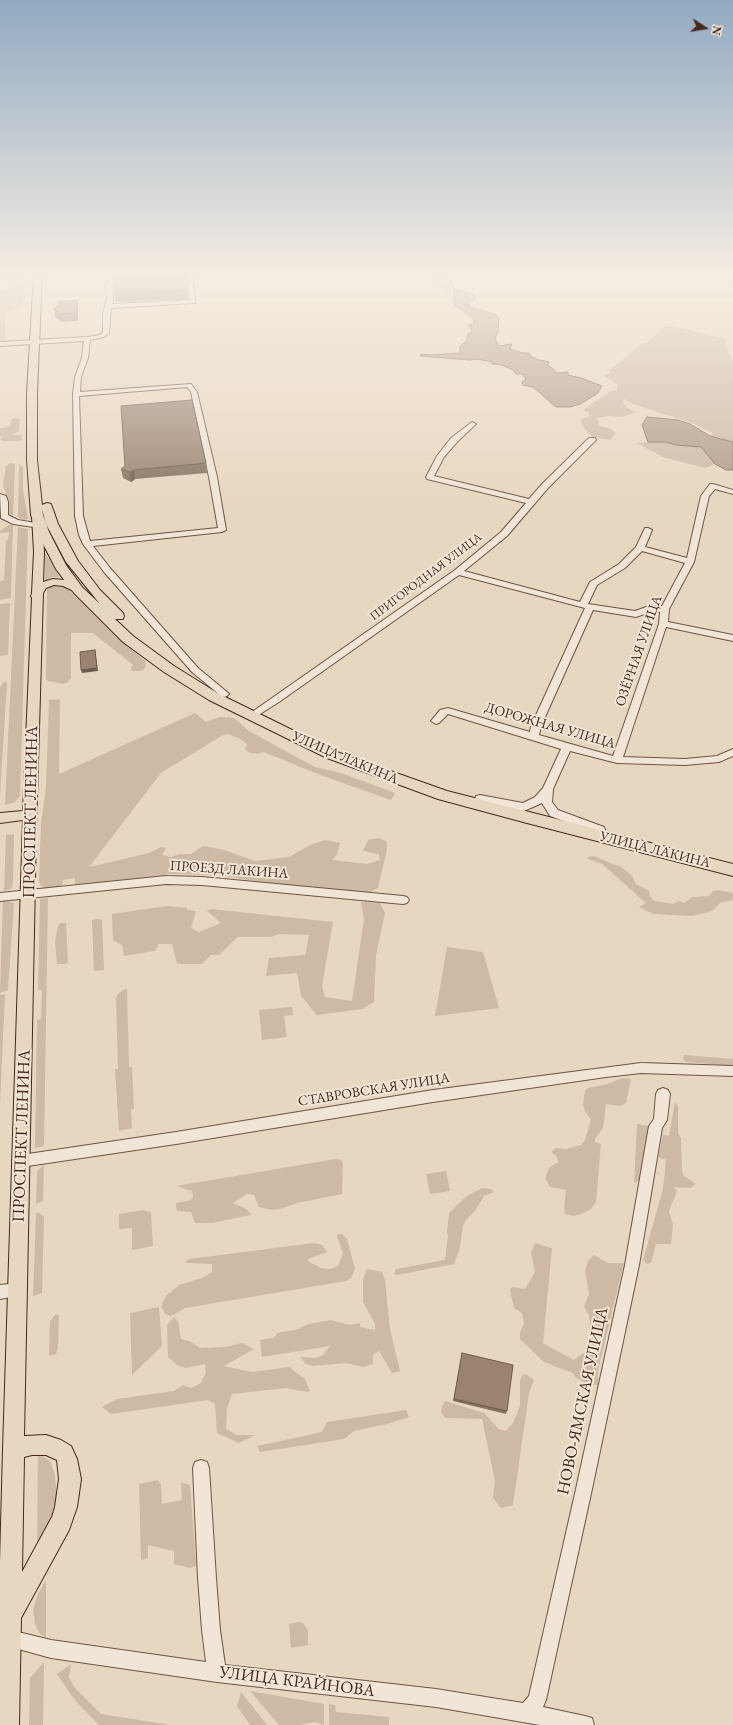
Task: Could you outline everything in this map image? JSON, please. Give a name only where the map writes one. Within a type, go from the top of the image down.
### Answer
[{"type":"highway","points":[[37,354],[32,393],[32,460],[42,523]]},
{"type":"highway","points":[[39,354],[43,451]]},
{"type":"highway","points":[[42,523],[43,465]]},
{"type":"highway","name":"УЛИЦА ЛАКИНА","points":[[733,863],[480,799],[354,756],[256,712],[189,673],[131,630],[96,593],[72,562],[52,524],[42,523],[42,548],[60,566],[78,590],[128,639],[169,669],[233,707],[332,755],[442,795],[733,870]]},
{"type":"main road","points":[[42,548],[56,545],[65,549]]},
{"type":"main road","name":"ПРОСПЕКТ ЛЕНИНА","points":[[5,1723],[11,1614],[13,1449],[9,1291],[21,1161],[36,596],[42,548]]},
{"type":"main road","points":[[36,596],[42,586],[53,582],[65,583],[78,590]]},
{"type":"main road","points":[[0,818],[30,815]]},
{"type":"main road","points":[[11,1614],[61,1522],[69,1492],[70,1479],[67,1459],[64,1454],[54,1447],[40,1444],[13,1449]]},
{"type":"street","points":[[85,354],[77,381],[76,394],[80,525],[87,544],[106,570],[195,670],[224,694]]},
{"type":"street","points":[[76,394],[189,385],[194,392],[213,477],[222,530],[87,544]]},
{"type":"street","points":[[472,424],[454,440],[441,456],[430,477],[531,502]]},
{"type":"street","name":"ПРИГОРОДНАЯ УЛИЦА","points":[[256,712],[276,700],[458,572],[504,534],[545,486],[592,440]]},
{"type":"street","name":"ОЗЁРНАЯ УЛИЦА","points":[[617,760],[664,624],[665,609],[690,562],[705,496],[713,486],[733,492]]},
{"type":"street","points":[[0,496],[2,496],[4,502],[4,516],[16,522],[42,523]]},
{"type":"street","points":[[534,737],[536,726],[586,607],[593,584],[622,566],[640,548],[648,530]]},
{"type":"street","points":[[640,548],[690,562]]},
{"type":"street","points":[[458,572],[586,607],[636,614],[649,609],[665,609]]},
{"type":"street","points":[[664,624],[733,638]]},
{"type":"street","name":"ДОРОЖНАЯ УЛИЦА","points":[[436,721],[443,712],[448,711],[567,747],[617,760],[685,762],[719,759],[733,752]]},
{"type":"street","points":[[480,799],[524,807],[539,800],[548,788],[567,747]]},
{"type":"street","points":[[548,788],[547,802],[554,813],[600,830]]},
{"type":"street","name":"ПРОЕЗД ЛАКИНА","points":[[0,897],[147,881],[202,880],[349,896],[403,900]]},
{"type":"street","name":"СТАВРОВСКАЯ УЛИЦА","points":[[21,1161],[433,1096],[606,1072],[641,1068],[733,1071]]},
{"type":"street","name":"НОВО-ЯМСКАЯ УЛИЦА","points":[[527,1713],[537,1700],[581,1504],[632,1265],[656,1126],[660,1120],[663,1094]]},
{"type":"street","points":[[200,1468],[208,1585],[217,1673]]},
{"type":"street","name":"УЛИЦА КРАЙНОВА","points":[[10,1639],[51,1649],[217,1673],[436,1698],[527,1713],[585,1725]]},
{"type":"shaded area","points":[[421,354],[529,354],[530,356],[539,360],[549,362],[548,365],[558,373],[568,372],[568,375],[602,386],[597,394],[580,404],[570,407],[556,407],[533,387],[523,385],[522,382],[526,379],[522,374],[516,374],[513,370],[502,365],[492,364],[492,362],[477,359],[470,360],[420,356]]},
{"type":"shaded area","points":[[630,354],[729,354],[733,361],[733,442],[710,436],[713,433],[692,423],[633,404],[624,399],[623,403],[627,408],[636,412],[623,417],[608,416],[598,418],[599,426],[609,428],[616,433],[610,440],[592,437],[581,424],[582,419],[589,417],[589,413],[583,410],[611,391],[617,390],[618,385],[604,376],[611,372],[609,371]]},
{"type":"shaded area","points":[[647,417],[678,420],[690,424],[710,436],[733,442],[733,470],[726,470],[715,464],[701,447],[676,445],[665,442],[648,442],[642,425]]},
{"type":"shaded area","points":[[12,419],[20,419],[19,431],[12,435],[22,435],[22,441],[2,441],[0,439],[2,436],[0,436],[0,428],[9,427]]},
{"type":"shaded area","points":[[665,442],[676,445],[701,447],[715,464],[705,468],[663,457],[637,443]]},
{"type":"shaded area","points":[[10,463],[15,464],[13,516],[8,513],[7,498],[3,484],[6,466]]},
{"type":"shaded area","points":[[19,464],[23,467],[23,490],[28,519],[24,520],[18,517]]},
{"type":"shaded area","points":[[9,525],[13,525],[11,598],[0,600],[0,581],[4,580],[6,541],[8,539],[9,532],[0,533],[0,531]]},
{"type":"shaded area","points":[[18,527],[28,529],[20,796],[15,802],[5,805]]},
{"type":"shaded area","points":[[45,553],[62,577],[52,577],[45,581]]},
{"type":"shaded area","points":[[52,584],[64,585],[114,635],[145,661],[146,665],[144,669],[140,671],[132,671],[131,668],[133,665],[93,633],[71,633],[71,678],[68,682],[63,684],[48,681],[46,679],[47,587]]},
{"type":"shaded area","points":[[10,603],[8,655],[0,656],[0,604]]},
{"type":"shaded area","points":[[5,681],[7,684],[0,795],[0,687]]},
{"type":"shaded area","points":[[60,699],[59,774],[195,713],[206,722],[219,717],[234,718],[249,731],[315,767],[341,773],[395,793],[391,800],[323,776],[264,752],[257,754],[250,753],[245,749],[247,744],[240,739],[228,734],[223,735],[161,773],[89,867],[149,853],[161,847],[166,848],[162,855],[170,857],[181,854],[191,854],[203,846],[224,850],[255,861],[289,857],[310,845],[325,840],[340,843],[337,855],[332,860],[367,864],[380,860],[379,854],[363,851],[368,840],[378,838],[386,841],[387,849],[378,888],[369,893],[282,885],[217,875],[172,874],[75,886],[75,878],[63,880],[62,885],[59,887],[47,889],[41,886],[39,881],[41,824],[46,787],[49,700]]},
{"type":"shaded area","points":[[14,834],[13,883],[11,889],[4,891],[6,835]]},
{"type":"shaded area","points":[[594,856],[620,866],[632,876],[636,884],[649,891],[650,896],[654,901],[673,904],[679,901],[684,903],[692,897],[709,896],[716,890],[733,893],[733,900],[720,903],[712,911],[692,916],[653,914],[639,907],[646,903],[602,864],[588,859],[588,857]]},
{"type":"shaded area","points":[[48,898],[44,1146],[35,1148],[37,1020],[41,1019],[42,990],[38,990],[40,899]]},
{"type":"shaded area","points":[[3,900],[14,903],[8,990],[0,993]]},
{"type":"shaded area","points":[[361,902],[380,903],[385,913],[376,955],[374,1002],[362,1009],[317,1015],[301,996],[297,973],[266,976],[269,958],[305,955],[309,935],[279,934],[271,937],[238,937],[219,955],[211,955],[202,964],[177,964],[172,944],[159,944],[155,951],[124,956],[122,945],[113,940],[112,914],[166,906],[187,908],[187,910],[196,911],[191,928],[199,932],[221,923],[207,911],[211,909],[333,922],[322,986],[325,997],[352,1001],[364,919]]},
{"type":"shaded area","points":[[92,920],[102,920],[104,970],[94,971]]},
{"type":"shaded area","points":[[60,923],[66,923],[68,962],[66,964],[57,964],[55,941]]},
{"type":"shaded area","points":[[447,947],[483,952],[499,1008],[435,1016]]},
{"type":"shaded area","points":[[127,989],[129,1067],[132,1067],[134,1109],[131,1110],[132,1128],[119,1131],[115,1069],[118,1069],[116,998],[119,993]]},
{"type":"shaded area","points":[[5,994],[0,1105],[0,995]]},
{"type":"shaded area","points":[[292,1007],[293,1015],[284,1016],[287,1037],[262,1040],[259,1010]]},
{"type":"shaded area","points":[[684,1055],[733,1059],[733,1066],[686,1062],[683,1059]]},
{"type":"shaded area","points":[[622,1078],[631,1079],[626,1103],[620,1106],[606,1104],[603,1128],[595,1139],[595,1142],[601,1144],[596,1202],[591,1209],[581,1214],[574,1216],[565,1214],[564,1207],[566,1190],[550,1187],[545,1178],[549,1168],[558,1162],[557,1157],[551,1152],[556,1148],[566,1149],[581,1145],[585,1140],[591,1120],[583,1105],[585,1091],[588,1088],[607,1084]]},
{"type":"shaded area","points":[[675,1102],[678,1106],[678,1133],[681,1138],[682,1172],[684,1176],[696,1184],[690,1188],[674,1187],[677,1191],[669,1211],[673,1225],[671,1244],[656,1244],[651,1263],[647,1264],[643,1260],[663,1189],[666,1160],[658,1157],[663,1135],[669,1136]]},
{"type":"shaded area","points":[[637,1124],[654,1127],[641,1180],[634,1183]]},
{"type":"shaded area","points":[[336,1159],[341,1160],[343,1164],[342,1194],[297,1203],[272,1210],[259,1207],[254,1195],[247,1194],[233,1203],[246,1209],[251,1214],[250,1215],[212,1223],[195,1223],[191,1212],[177,1211],[176,1203],[191,1200],[193,1197],[192,1191],[176,1186]]},
{"type":"shaded area","points":[[44,1164],[43,1201],[36,1204],[37,1172]]},
{"type":"shaded area","points":[[446,1171],[450,1191],[430,1194],[426,1174]]},
{"type":"shaded area","points":[[482,1188],[491,1189],[494,1192],[484,1196],[475,1211],[466,1220],[463,1226],[460,1247],[454,1264],[397,1275],[394,1274],[396,1269],[445,1260],[449,1213],[467,1196]]},
{"type":"shaded area","points":[[143,1210],[151,1213],[153,1246],[132,1250],[132,1228],[119,1229],[119,1214]]},
{"type":"shaded area","points":[[36,1213],[39,1213],[44,1217],[42,1293],[33,1296]]},
{"type":"shaded area","points":[[338,1234],[342,1234],[347,1239],[355,1269],[351,1278],[346,1281],[185,1308],[171,1316],[165,1314],[161,1306],[166,1296],[179,1285],[202,1278],[212,1272],[212,1264],[188,1263],[185,1261],[190,1259],[314,1243],[322,1245],[327,1252],[308,1259],[308,1261],[321,1268],[330,1269],[338,1266],[343,1253],[337,1237]]},
{"type":"shaded area","points":[[535,1243],[552,1248],[543,1343],[574,1360],[586,1351],[591,1335],[589,1334],[589,1315],[584,1307],[589,1294],[585,1271],[588,1261],[594,1255],[608,1263],[624,1263],[598,1370],[598,1385],[589,1385],[575,1377],[573,1373],[544,1362],[520,1339],[520,1332],[524,1324],[522,1313],[514,1308],[510,1290],[512,1287],[525,1289],[535,1272],[531,1253]]},
{"type":"shaded area","points":[[367,1269],[382,1272],[385,1280],[390,1329],[400,1371],[392,1373],[379,1351],[373,1355],[373,1364],[363,1367],[346,1363],[313,1366],[306,1364],[300,1357],[315,1358],[323,1355],[330,1346],[262,1357],[260,1340],[273,1338],[278,1333],[298,1329],[309,1324],[331,1320],[351,1325],[360,1323],[360,1327],[375,1330],[375,1324],[363,1302],[363,1279]]},
{"type":"shaded area","points":[[159,1307],[162,1346],[132,1375],[130,1313]]},
{"type":"shaded area","points":[[56,1314],[59,1315],[58,1348],[56,1354],[49,1356],[50,1321]]},
{"type":"shaded area","points":[[174,1317],[178,1322],[181,1339],[189,1341],[200,1348],[225,1347],[242,1343],[254,1349],[224,1366],[252,1372],[289,1367],[305,1379],[310,1391],[307,1392],[286,1388],[232,1394],[227,1409],[226,1429],[237,1435],[255,1435],[239,1443],[217,1433],[215,1404],[208,1400],[111,1414],[102,1407],[117,1399],[174,1391],[183,1385],[191,1388],[201,1383],[206,1372],[205,1364],[187,1368],[178,1366],[168,1357],[167,1325]]},
{"type":"shaded area","points":[[523,1374],[534,1380],[529,1393],[513,1505],[501,1508],[493,1498],[495,1481],[482,1419],[445,1418],[441,1412],[445,1401],[484,1413],[499,1429],[506,1431],[513,1423],[520,1406],[520,1380]]},
{"type":"shaded area","points":[[406,1410],[409,1417],[387,1424],[354,1431],[344,1439],[260,1452],[257,1446],[322,1432],[327,1422]]},
{"type":"shaded area","points":[[38,1455],[50,1461],[55,1475],[57,1498],[51,1518],[37,1549]]},
{"type":"shaded area","points":[[158,1480],[161,1485],[162,1504],[182,1500],[181,1482],[190,1485],[196,1566],[189,1568],[174,1564],[174,1551],[148,1545],[148,1558],[141,1560],[139,1484]]},
{"type":"shaded area","points":[[46,1580],[46,1638],[40,1634],[35,1624],[33,1609],[38,1594]]},
{"type":"shaded area","points":[[298,1622],[303,1623],[308,1630],[308,1645],[291,1648],[289,1624]]},
{"type":"shaded area","points":[[44,1662],[43,1725],[29,1725],[30,1678]]},
{"type":"shaded area","points":[[71,1664],[69,1678],[75,1688],[101,1714],[170,1725],[99,1725],[74,1699],[57,1674]]},
{"type":"shaded area","points":[[250,1691],[324,1704],[324,1725],[315,1722],[300,1725],[279,1725]]},
{"type":"shaded area","points":[[241,1692],[267,1725],[250,1725],[237,1706]]},
{"type":"shaded area","points":[[329,1704],[335,1705],[336,1712],[389,1717],[389,1725],[329,1725]]},
{"type":"building","points":[[192,400],[206,463],[134,470],[130,472],[121,469],[125,466],[121,406]]},
{"type":"building","points":[[95,650],[97,668],[81,670],[80,652]]},
{"type":"building","points":[[462,1353],[513,1365],[507,1411],[454,1399]]}]
